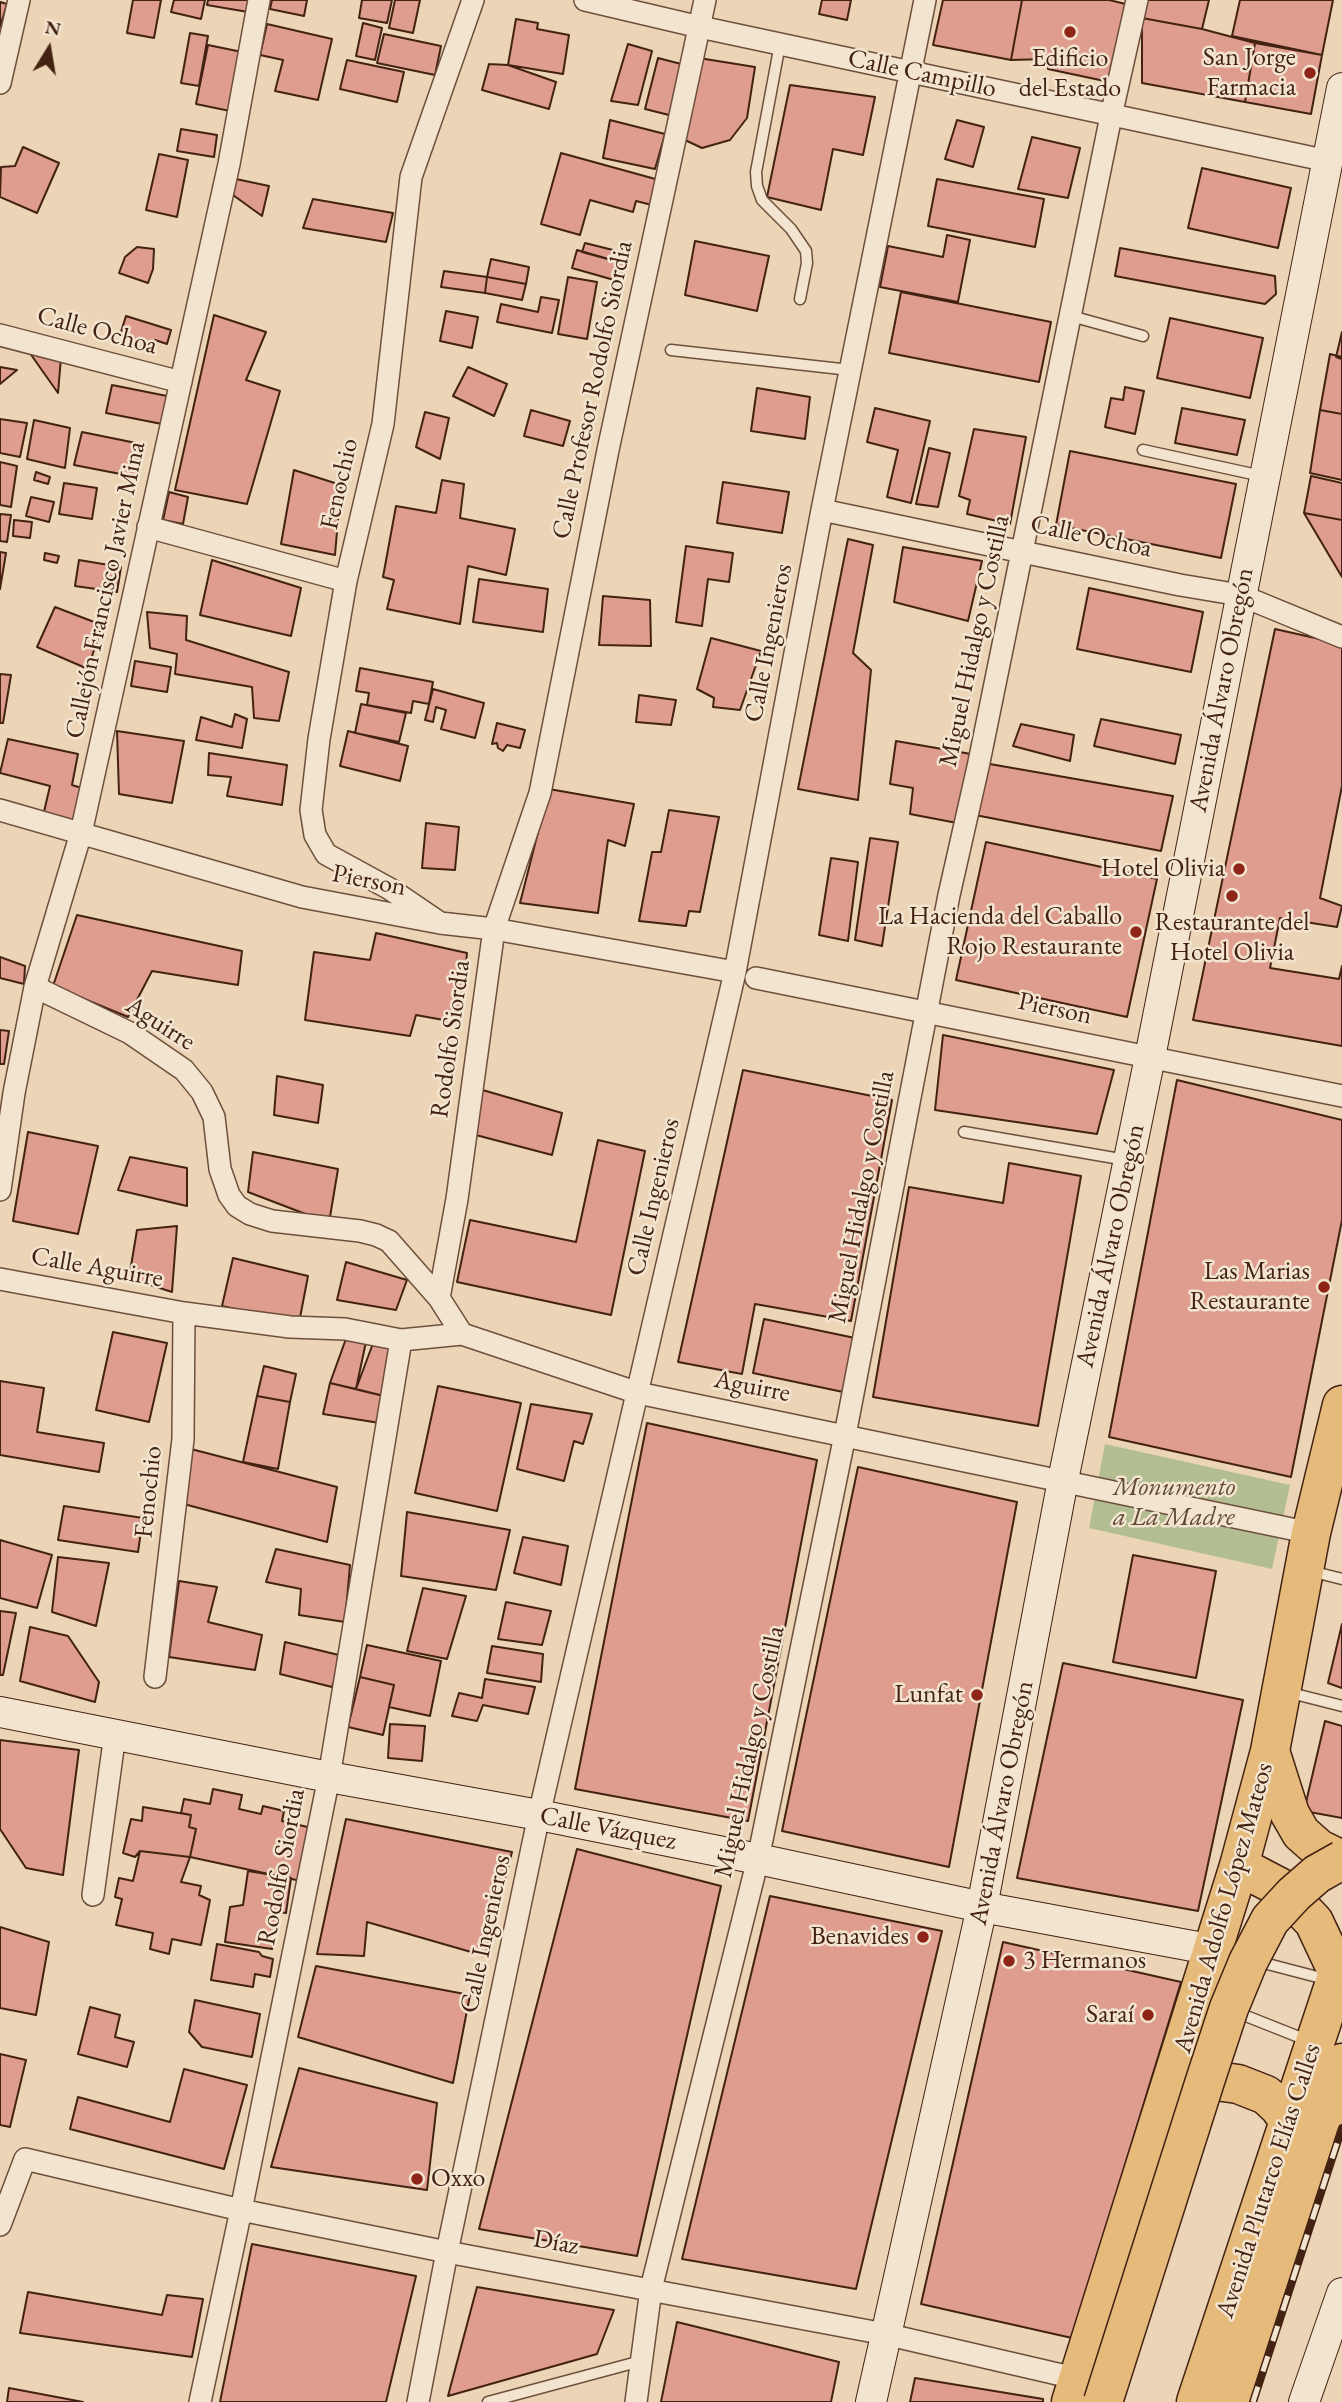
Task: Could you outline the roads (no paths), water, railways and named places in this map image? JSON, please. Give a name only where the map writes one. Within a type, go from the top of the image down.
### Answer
[{"type":"highway","name":"Avenida Adolfo López Mateos","points":[[1084,2395],[1199,1997],[1228,1953],[1239,1866],[1270,1751],[1342,1405]]},
{"type":"highway","points":[[1270,1751],[1290,1814],[1301,1833],[1319,1849],[1342,1860]]},
{"type":"highway","points":[[1084,2395],[1248,1962],[1270,1920],[1317,1874],[1342,1860]]},
{"type":"highway","points":[[1239,1866],[1281,1888],[1300,1906],[1314,1922],[1338,1972]]},
{"type":"highway","points":[[1294,1894],[1342,1886]]},
{"type":"highway","name":"Avenida Plutarco Elías Calles","points":[[1196,2402],[1288,2120],[1333,2047],[1338,1972]]},
{"type":"highway","points":[[1217,2402],[1333,2047]]},
{"type":"highway","points":[[1236,2402],[1333,2047]]},
{"type":"highway","points":[[1169,2095],[1198,2082],[1238,2084],[1266,2095],[1288,2120]]},
{"type":"street","points":[[0,83],[19,0]]},
{"type":"street","name":"Callejón Francisco Javier Mina","points":[[0,1191],[14,1093],[35,986],[81,833],[229,164],[259,0]]},
{"type":"street","name":"Fenochio","points":[[440,923],[390,889],[326,854],[316,835],[312,810],[314,781],[346,581],[383,424],[411,177],[473,0]]},
{"type":"street","name":"Calle Campillo","points":[[585,0],[1335,163]]},
{"type":"street","name":"Calle Profesor Rodolfo Siordia","points":[[540,793],[608,450],[705,0]]},
{"type":"street","name":"Calle Ingenieros","points":[[418,2402],[447,2252],[540,1815],[735,972],[822,510],[925,0]]},
{"type":"street","name":"Miguel Hidalgo y Costilla","points":[[636,2402],[651,2289],[758,1858],[845,1435],[926,1011],[1137,0]]},
{"type":"street","name":"Avenida Álvaro Obregón","points":[[871,2402],[982,1907],[1063,1480],[1150,1057],[1240,595],[1335,163],[1342,88]]},
{"type":"street","name":"Calle Ochoa","points":[[0,335],[181,382]]},
{"type":"street","name":"Calle Ochoa","points":[[822,510],[1180,585],[1240,595],[1342,637]]},
{"type":"street","points":[[148,527],[346,581]]},
{"type":"street","name":"Rodolfo Siordia","points":[[439,1298],[457,1199],[494,929],[540,793]]},
{"type":"street","name":"Pierson","points":[[0,810],[302,897],[735,972]]},
{"type":"street","name":"Pierson","points":[[756,978],[1342,1096]]},
{"type":"street","name":"Aguirre","points":[[35,986],[130,1033],[184,1070],[202,1092],[214,1117],[220,1169],[229,1195],[237,1206],[250,1214],[288,1225],[376,1235],[389,1241],[439,1298]]},
{"type":"street","name":"Calle Aguirre","points":[[0,1279],[184,1313]]},
{"type":"street","points":[[439,1298],[462,1334]]},
{"type":"street","name":"Fenochio","points":[[155,1677],[183,1439],[184,1313]]},
{"type":"street","name":"Aguirre","points":[[184,1313],[290,1327],[345,1329],[401,1340],[462,1334],[638,1393],[1063,1480],[1316,1525]]},
{"type":"street","name":"Rodolfo Siordia","points":[[200,2402],[329,1777],[401,1340]]},
{"type":"street","name":"Calle Vázquez","points":[[0,1712],[329,1777],[540,1815],[758,1858],[982,1907],[1228,1953]]},
{"type":"street","points":[[93,1895],[115,1734]]},
{"type":"street","name":"Díaz","points":[[0,2225],[25,2158],[241,2210],[447,2252],[885,2334],[1084,2395]]},
{"type":"street","points":[[1304,2402],[1342,2293]]},
{"type":"lane","points":[[780,44],[756,172],[757,186],[762,200],[791,229],[806,251],[807,263],[800,299]]},
{"type":"lane","points":[[1071,316],[1143,336]]},
{"type":"lane","points":[[671,350],[850,370]]},
{"type":"lane","points":[[1143,450],[1265,476]]},
{"type":"lane","points":[[964,1132],[1129,1161]]},
{"type":"lane","points":[[1316,1525],[1342,1579]]},
{"type":"lane","points":[[1281,1691],[1342,1706]]},
{"type":"lane","points":[[1228,1953],[1338,1972]]},
{"type":"lane","points":[[1199,1997],[1333,2047]]},
{"type":"lane","points":[[488,2402],[643,2361]]},
{"type":"railway","points":[[1253,2402],[1342,2128]]},
{"type":"place","name":"Edificio del Estado","points":[[1070,32]]},
{"type":"place","name":"San Jorge Farmacia","points":[[1310,73]]},
{"type":"place","name":"Hotel Olivia","points":[[1239,869]]},
{"type":"place","name":"Restaurante del Hotel Olivia","points":[[1232,896]]},
{"type":"place","name":"La Hacienda del Caballo Rojo Restaurante","points":[[1136,932]]},
{"type":"place","name":"Las Marias Restaurante","points":[[1324,1287]]},
{"type":"place","name":"Lunfat","points":[[977,1695]]},
{"type":"place","name":"Benavides","points":[[923,1937]]},
{"type":"place","name":"3 Hermanos","points":[[1009,1961]]},
{"type":"place","name":"Saraí","points":[[1148,2015]]},
{"type":"place","name":"Oxxo","points":[[417,2179]]},
{"type":"park label","name":"Monumento a La Madre","points":[[1174,1503]]}]
